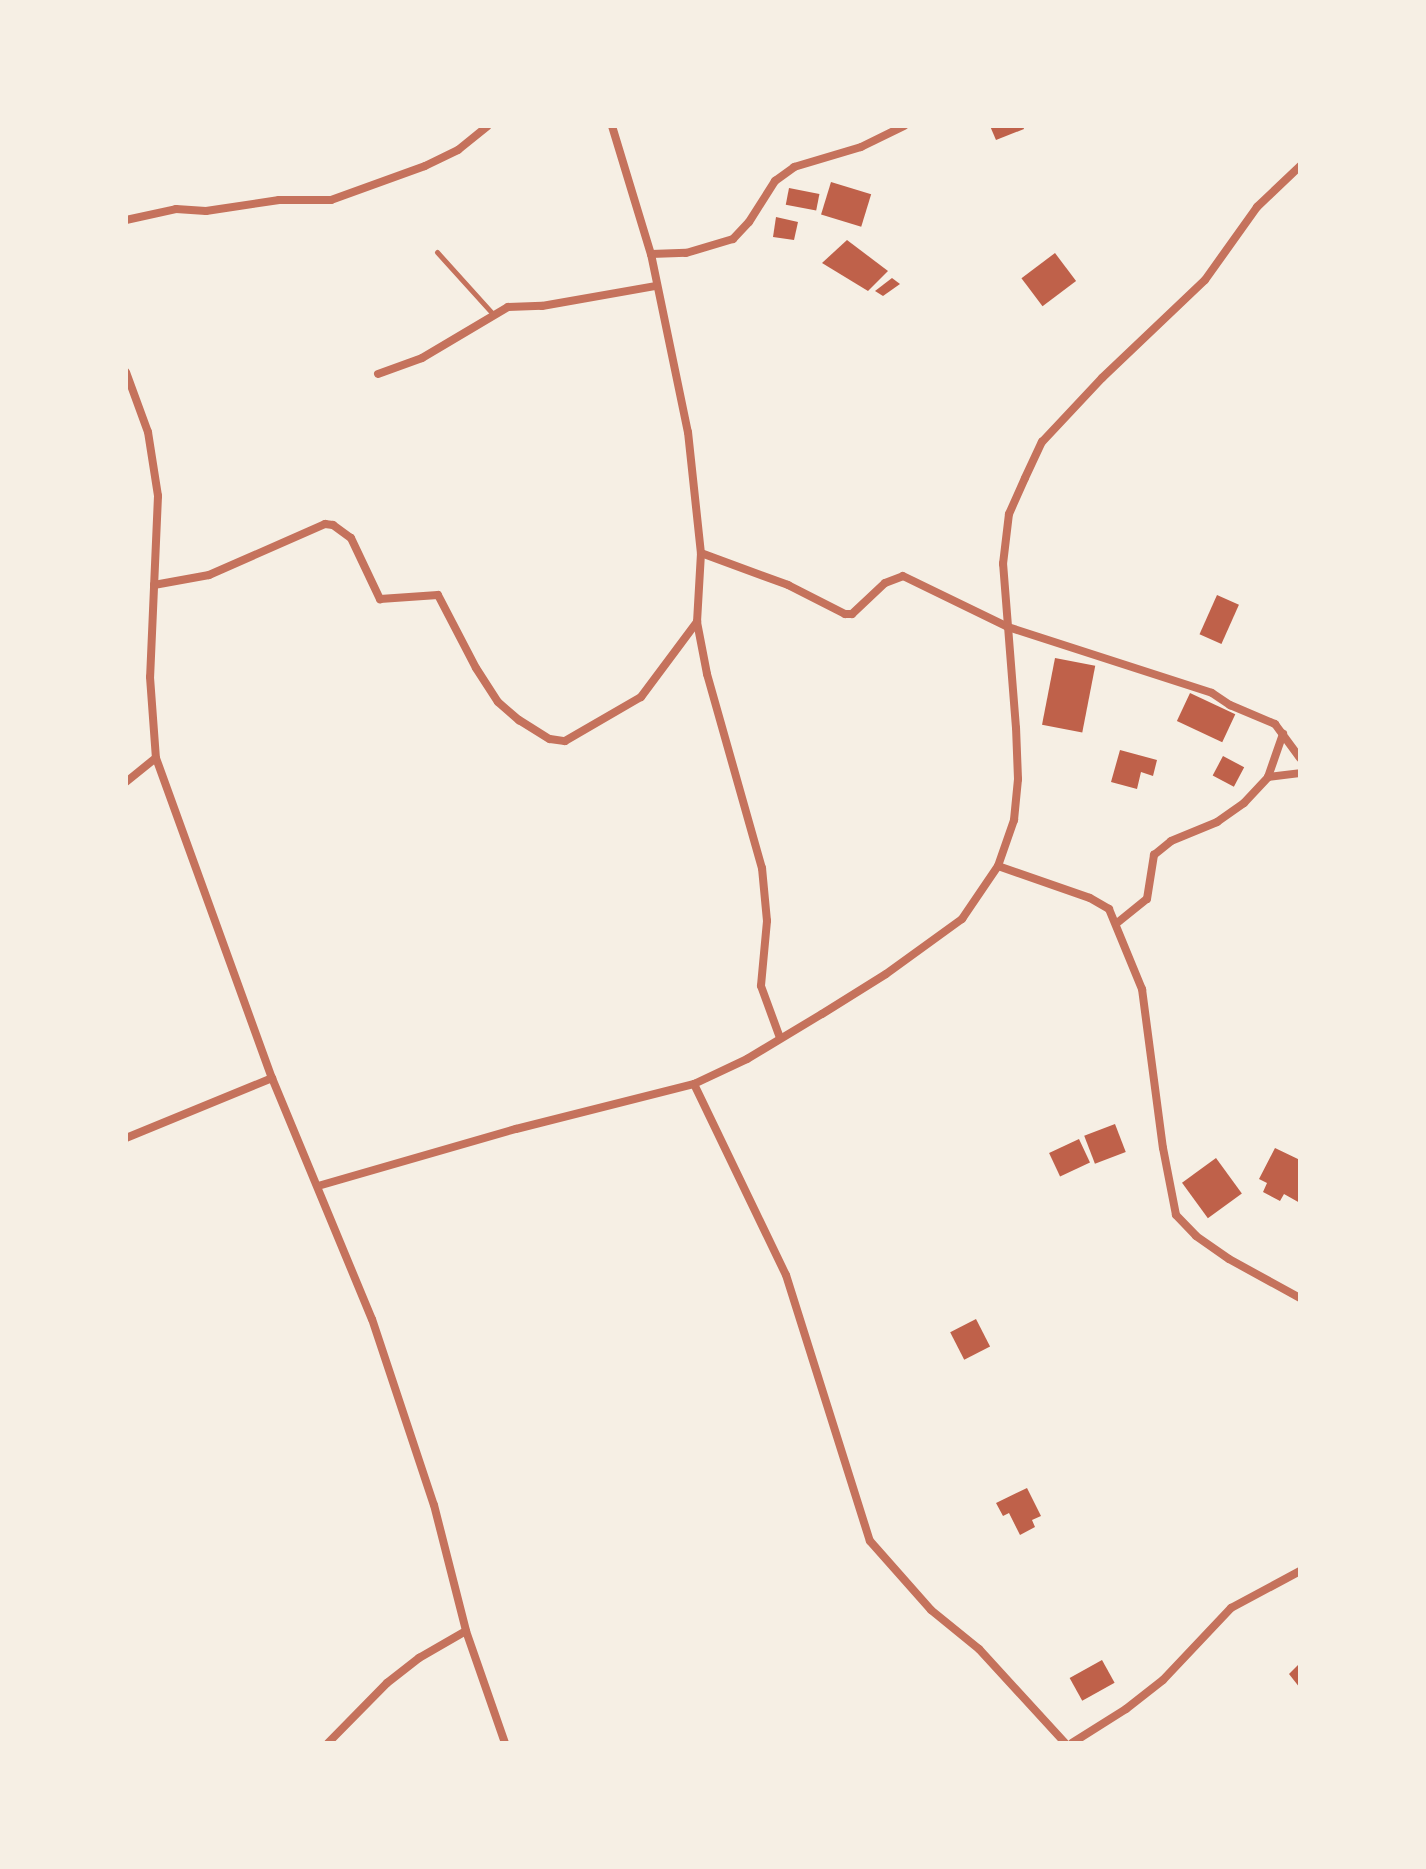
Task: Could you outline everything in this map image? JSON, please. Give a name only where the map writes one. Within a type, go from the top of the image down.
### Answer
[{"type":"street","points":[[126,220],[176,209],[206,211],[279,200],[331,200],[425,166],[458,150],[488,126]]},
{"type":"street","points":[[612,126],[651,254],[688,432],[701,553],[697,622],[707,674],[762,868],[767,921],[761,986],[780,1038]]},
{"type":"street","points":[[651,254],[686,253],[733,239],[775,181],[794,167],[861,147],[904,126]]},
{"type":"street","points":[[318,1186],[516,1129],[694,1084],[747,1059],[938,938],[962,919],[998,866],[1014,820],[1018,779],[1003,564],[1009,514],[1042,442],[1102,378],[1205,280],[1257,207],[1300,166]]},
{"type":"street","points":[[378,374],[422,358],[508,307],[542,306],[656,286]]},
{"type":"street","points":[[126,372],[148,432],[158,496],[150,677],[156,758],[272,1078],[372,1319],[434,1505],[466,1631],[505,1743]]},
{"type":"street","points":[[154,585],[209,575],[325,524],[333,525],[351,538],[380,599],[438,595],[476,668],[498,702],[550,739],[565,741],[641,697],[697,622]]},
{"type":"street","points":[[701,553],[788,585],[845,614],[852,614],[885,583],[903,576],[1008,627],[1212,693],[1230,705],[1275,724],[1299,752]]},
{"type":"street","points":[[1117,923],[1147,899],[1154,855],[1171,841],[1217,822],[1244,803],[1268,777],[1283,734]]},
{"type":"street","points":[[126,782],[156,758]]},
{"type":"street","points":[[1268,777],[1300,773]]},
{"type":"street","points":[[998,866],[1090,898],[1109,909],[1142,989],[1163,1148],[1176,1215],[1196,1236],[1229,1259],[1300,1298]]},
{"type":"street","points":[[126,1138],[272,1078]]},
{"type":"street","points":[[694,1084],[786,1275],[870,1541],[931,1610],[979,1649],[1065,1743]]},
{"type":"street","points":[[1072,1743],[1126,1709],[1163,1680],[1231,1608],[1300,1571]]},
{"type":"street","points":[[328,1743],[387,1683],[419,1658],[466,1631]]},
{"type":"lane","points":[[437,252],[493,314]]},
{"type":"building","points":[[990,126],[1023,126],[1024,129],[996,140]]},
{"type":"building","points":[[831,182],[871,194],[861,227],[821,215]]},
{"type":"building","points":[[789,188],[819,194],[816,211],[786,205]]},
{"type":"building","points":[[776,217],[798,222],[794,240],[773,237]]},
{"type":"building","points":[[847,240],[888,271],[868,291],[822,263]]},
{"type":"building","points":[[1055,253],[1076,281],[1043,306],[1021,278]]},
{"type":"building","points":[[892,278],[900,284],[883,296],[875,291]]},
{"type":"building","points":[[1217,595],[1239,605],[1221,644],[1200,634]]},
{"type":"building","points":[[1055,658],[1095,666],[1082,733],[1042,725]]},
{"type":"building","points":[[1190,693],[1235,714],[1222,742],[1177,721]]},
{"type":"building","points":[[1120,750],[1157,760],[1153,776],[1141,772],[1137,789],[1111,782]]},
{"type":"building","points":[[1223,756],[1244,767],[1234,787],[1213,775]]},
{"type":"building","points":[[1115,1124],[1126,1152],[1095,1164],[1084,1136]]},
{"type":"building","points":[[1079,1139],[1090,1163],[1060,1177],[1049,1153]]},
{"type":"building","points":[[1275,1148],[1300,1160],[1300,1203],[1284,1194],[1280,1201],[1263,1192],[1267,1183],[1259,1179]]},
{"type":"building","points":[[1216,1158],[1242,1194],[1208,1218],[1182,1183]]},
{"type":"building","points":[[976,1319],[990,1347],[964,1360],[950,1332]]},
{"type":"building","points":[[1027,1488],[1041,1516],[1032,1520],[1035,1527],[1020,1535],[1009,1513],[1003,1516],[996,1503]]},
{"type":"building","points":[[1102,1660],[1115,1683],[1082,1701],[1070,1678]]},
{"type":"building","points":[[1300,1663],[1300,1688],[1289,1674]]}]
